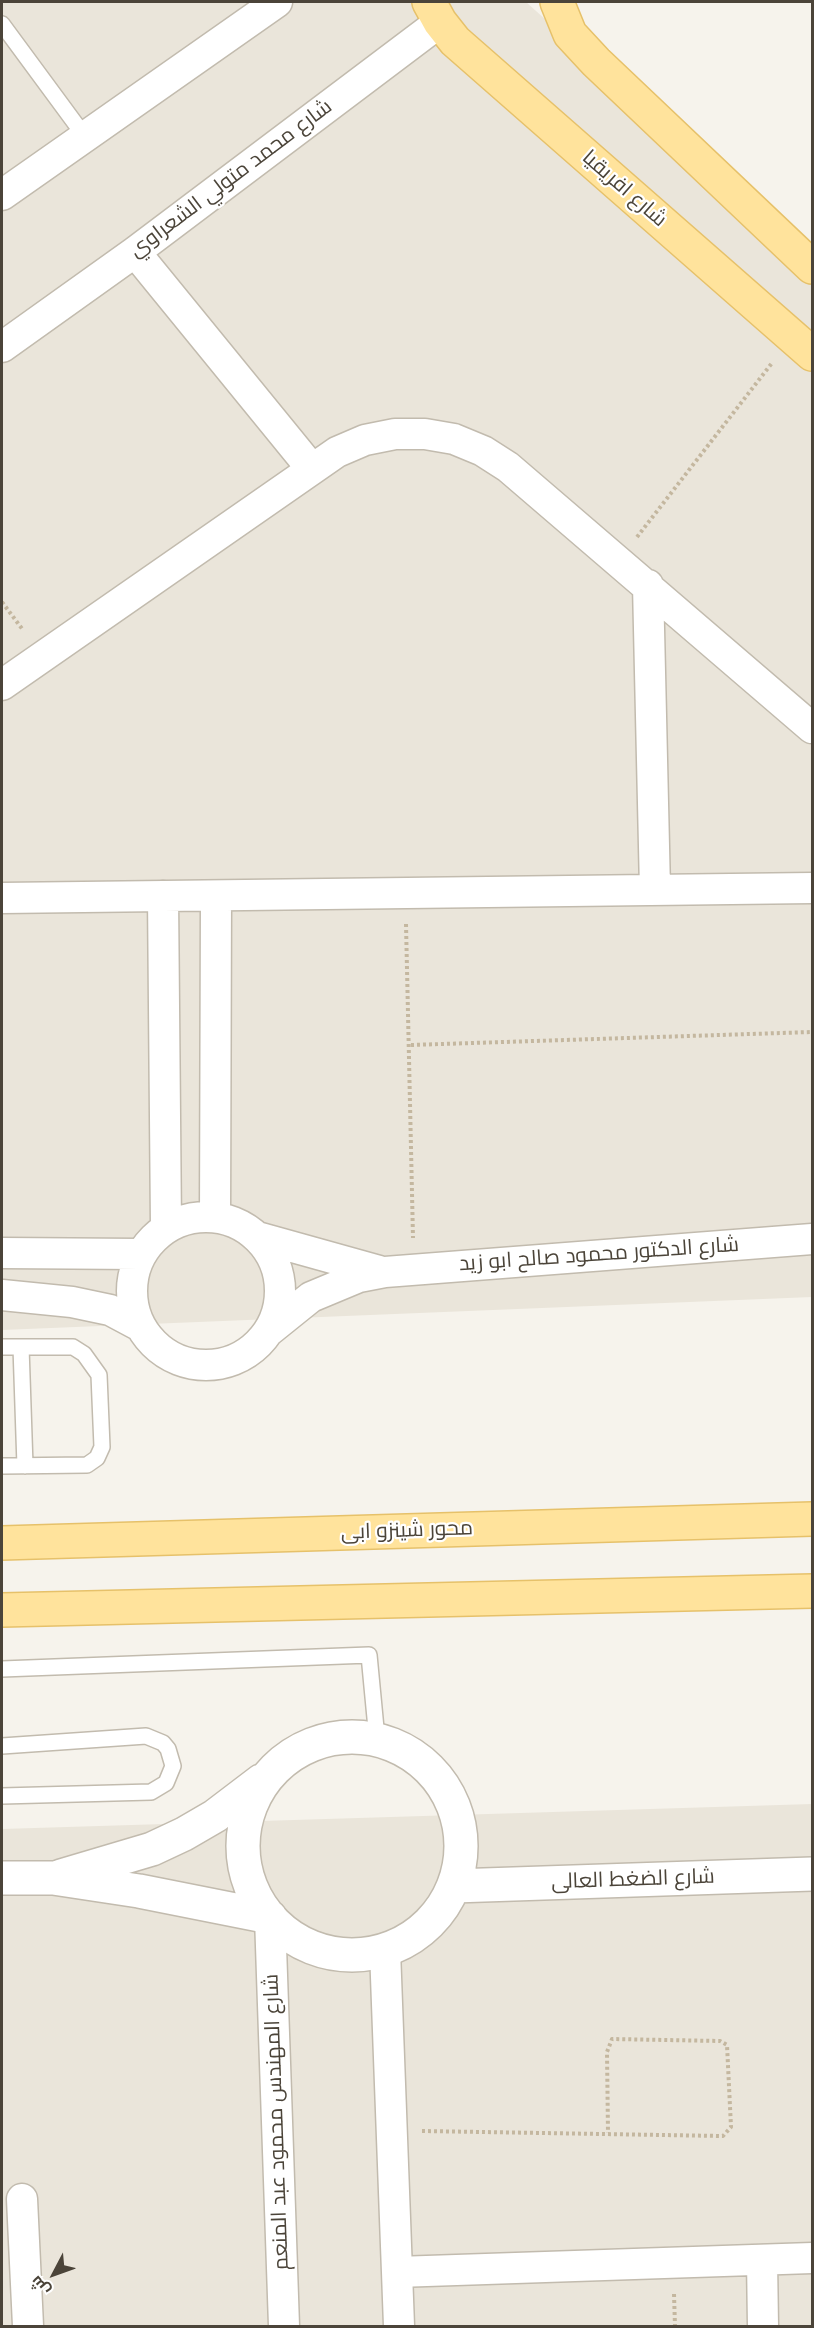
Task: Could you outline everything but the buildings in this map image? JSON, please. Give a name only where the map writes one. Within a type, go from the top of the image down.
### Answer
[{"type":"main road","points":[[556,2],[570,34],[596,62],[813,267]]},
{"type":"main road","name":"شارع افريقيا","points":[[435,12],[455,41],[803,345]]},
{"type":"main road","name":"محور شينزو ابى","points":[[2,1543],[813,1519]]},
{"type":"main road","points":[[2,1610],[813,1591]]},
{"type":"street","points":[[2,195],[277,2]]},
{"type":"street","name":"شارع محمد متولي الشعراوي","points":[[2,347],[135,252],[435,12]]},
{"type":"street","points":[[135,252],[312,469]]},
{"type":"street","points":[[2,685],[337,452],[365,440],[395,434],[425,434],[454,439],[483,451],[508,467],[813,728]]},
{"type":"street","points":[[648,585],[656,890]]},
{"type":"street","points":[[2,898],[813,888]]},
{"type":"street","points":[[162,896],[166,1227]]},
{"type":"street","points":[[215,1217],[216,897]]},
{"type":"street","points":[[215,1217],[238,1223],[257,1237],[270,1252],[278,1271],[279,1301],[270,1330],[246,1354],[213,1365],[195,1365],[170,1356],[149,1340],[133,1308],[131,1290],[140,1254],[166,1227],[190,1218],[215,1217]]},
{"type":"street","name":"شارع الدكتور محمود صالح ابو زيد","points":[[257,1237],[399,1270]]},
{"type":"street","name":"شارع الدكتور محمود صالح ابو زيد","points":[[270,1330],[311,1297],[359,1277],[399,1270],[813,1239]]},
{"type":"street","points":[[2,1252],[140,1254]]},
{"type":"street","points":[[2,1294],[72,1302],[110,1310],[140,1326]]},
{"type":"street","points":[[53,1878],[152,1849],[184,1834],[215,1815],[288,1757],[308,1745],[342,1737],[377,1739],[399,1747],[419,1759],[436,1775],[449,1795],[458,1817],[462,1840],[460,1864],[454,1886],[445,1903],[427,1926],[403,1942],[385,1950],[358,1954],[331,1953],[297,1940],[270,1917],[257,1900],[249,1880],[244,1860],[243,1837],[247,1814],[257,1792],[270,1773]]},
{"type":"street","name":"شارع الضغط العالى","points":[[454,1886],[813,1874]]},
{"type":"street","points":[[2,1878],[53,1878],[139,1891],[270,1917]]},
{"type":"street","name":"شارع المهندس محمود عبد المنعم","points":[[270,1917],[284,2326]]},
{"type":"street","points":[[385,1950],[399,2326]]},
{"type":"street","points":[[22,2199],[28,2326]]},
{"type":"street","points":[[397,2272],[813,2258]]},
{"type":"street","points":[[762,2260],[764,2326]]},
{"type":"lane","points":[[2,24],[86,138]]},
{"type":"lane","points":[[2,1347],[73,1347],[93,1363],[99,1375],[102,1447],[97,1458],[87,1465],[2,1466]]},
{"type":"lane","points":[[21,1347],[25,1466]]},
{"type":"lane","points":[[2,1669],[369,1655],[377,1739]]},
{"type":"lane","points":[[2,1746],[146,1736],[155,1738],[168,1749],[173,1766],[166,1783],[151,1791],[2,1796]]},
{"type":"path","points":[[618,562],[803,345]]},
{"type":"path","points":[[399,1270],[411,1045],[405,894]]},
{"type":"path","points":[[411,1045],[813,1032]]},
{"type":"path","points":[[393,2130],[719,2137],[726,2135],[731,2127],[727,2045],[720,2041],[612,2039],[607,2052],[608,2133]]},
{"type":"shaded area","points":[[2,2],[526,2],[812,259],[812,1297],[2,1330]]},
{"type":"shaded area","points":[[812,1804],[812,2326],[2,2326],[2,1829]]}]
